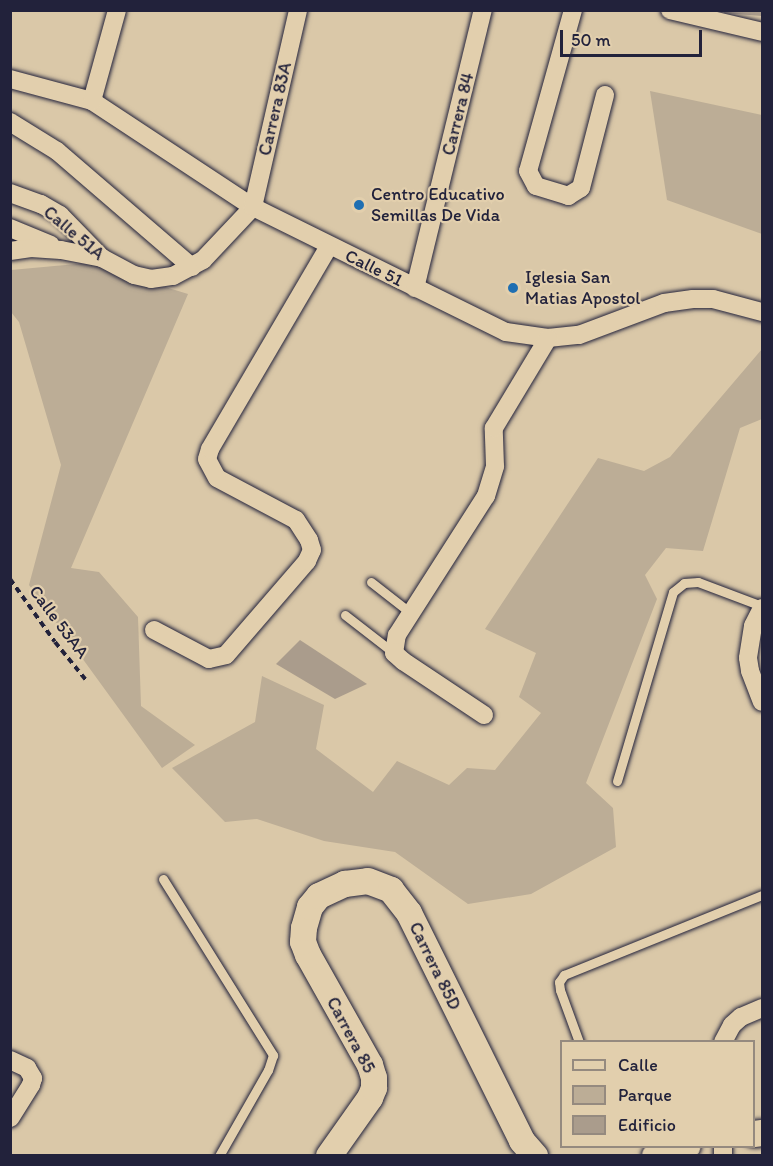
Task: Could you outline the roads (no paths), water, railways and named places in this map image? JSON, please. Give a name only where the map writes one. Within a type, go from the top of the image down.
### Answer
[{"type":"street","points":[[92,101],[117,10]]},
{"type":"street","name":"Carrera 83A","points":[[253,207],[298,10]]},
{"type":"street","name":"Carrera 84","points":[[415,288],[483,10]]},
{"type":"street","points":[[573,10],[528,171],[536,186],[568,195],[581,188],[605,94]]},
{"type":"street","points":[[670,10],[762,32]]},
{"type":"street","name":"Calle 51","points":[[10,80],[92,101],[253,207],[506,332],[548,338],[579,335],[664,303],[693,299],[713,299],[762,312]]},
{"type":"street","points":[[10,122],[57,151],[192,267]]},
{"type":"street","name":"Calle 51A","points":[[10,193],[41,204],[60,215],[102,258],[134,275],[151,279],[173,276],[204,260],[253,207]]},
{"type":"street","points":[[10,228],[61,250]]},
{"type":"street","points":[[154,630],[209,659],[226,655],[307,561],[312,550],[309,540],[296,520],[217,478],[207,459],[210,448],[329,246]]},
{"type":"street","points":[[10,251],[61,250],[102,258]]},
{"type":"street","points":[[484,715],[403,662],[394,653],[397,635],[486,496],[495,466],[494,428],[548,338]]},
{"type":"street","points":[[762,607],[753,626],[748,658],[750,671],[762,702]]},
{"type":"street","name":"Carrera 85D","points":[[303,942],[310,907],[319,896],[332,888],[356,881],[368,881],[391,890],[409,913],[522,1141],[535,1155]]},
{"type":"street","name":"Carrera 85","points":[[303,942],[308,955],[370,1065],[374,1078],[374,1088],[370,1098],[329,1155]]},
{"type":"street","points":[[724,1039],[741,1017],[762,1008]]},
{"type":"street","points":[[10,1060],[27,1068],[33,1078],[10,1118]]},
{"type":"street","points":[[654,1155],[680,1148]]},
{"type":"lane","points":[[371,582],[412,614]]},
{"type":"lane","points":[[617,781],[674,592],[684,583],[699,582],[762,607]]},
{"type":"lane","points":[[345,615],[394,653]]},
{"type":"lane","points":[[163,879],[273,1055],[268,1070],[219,1155]]},
{"type":"lane","points":[[579,1040],[560,990],[559,982],[564,975],[762,895]]},
{"type":"place","name":"Centro Educativo Semillas De Vida","points":[[359,205]]},
{"type":"place","name":"Iglesia San Matias Apostol","points":[[513,288]]}]
